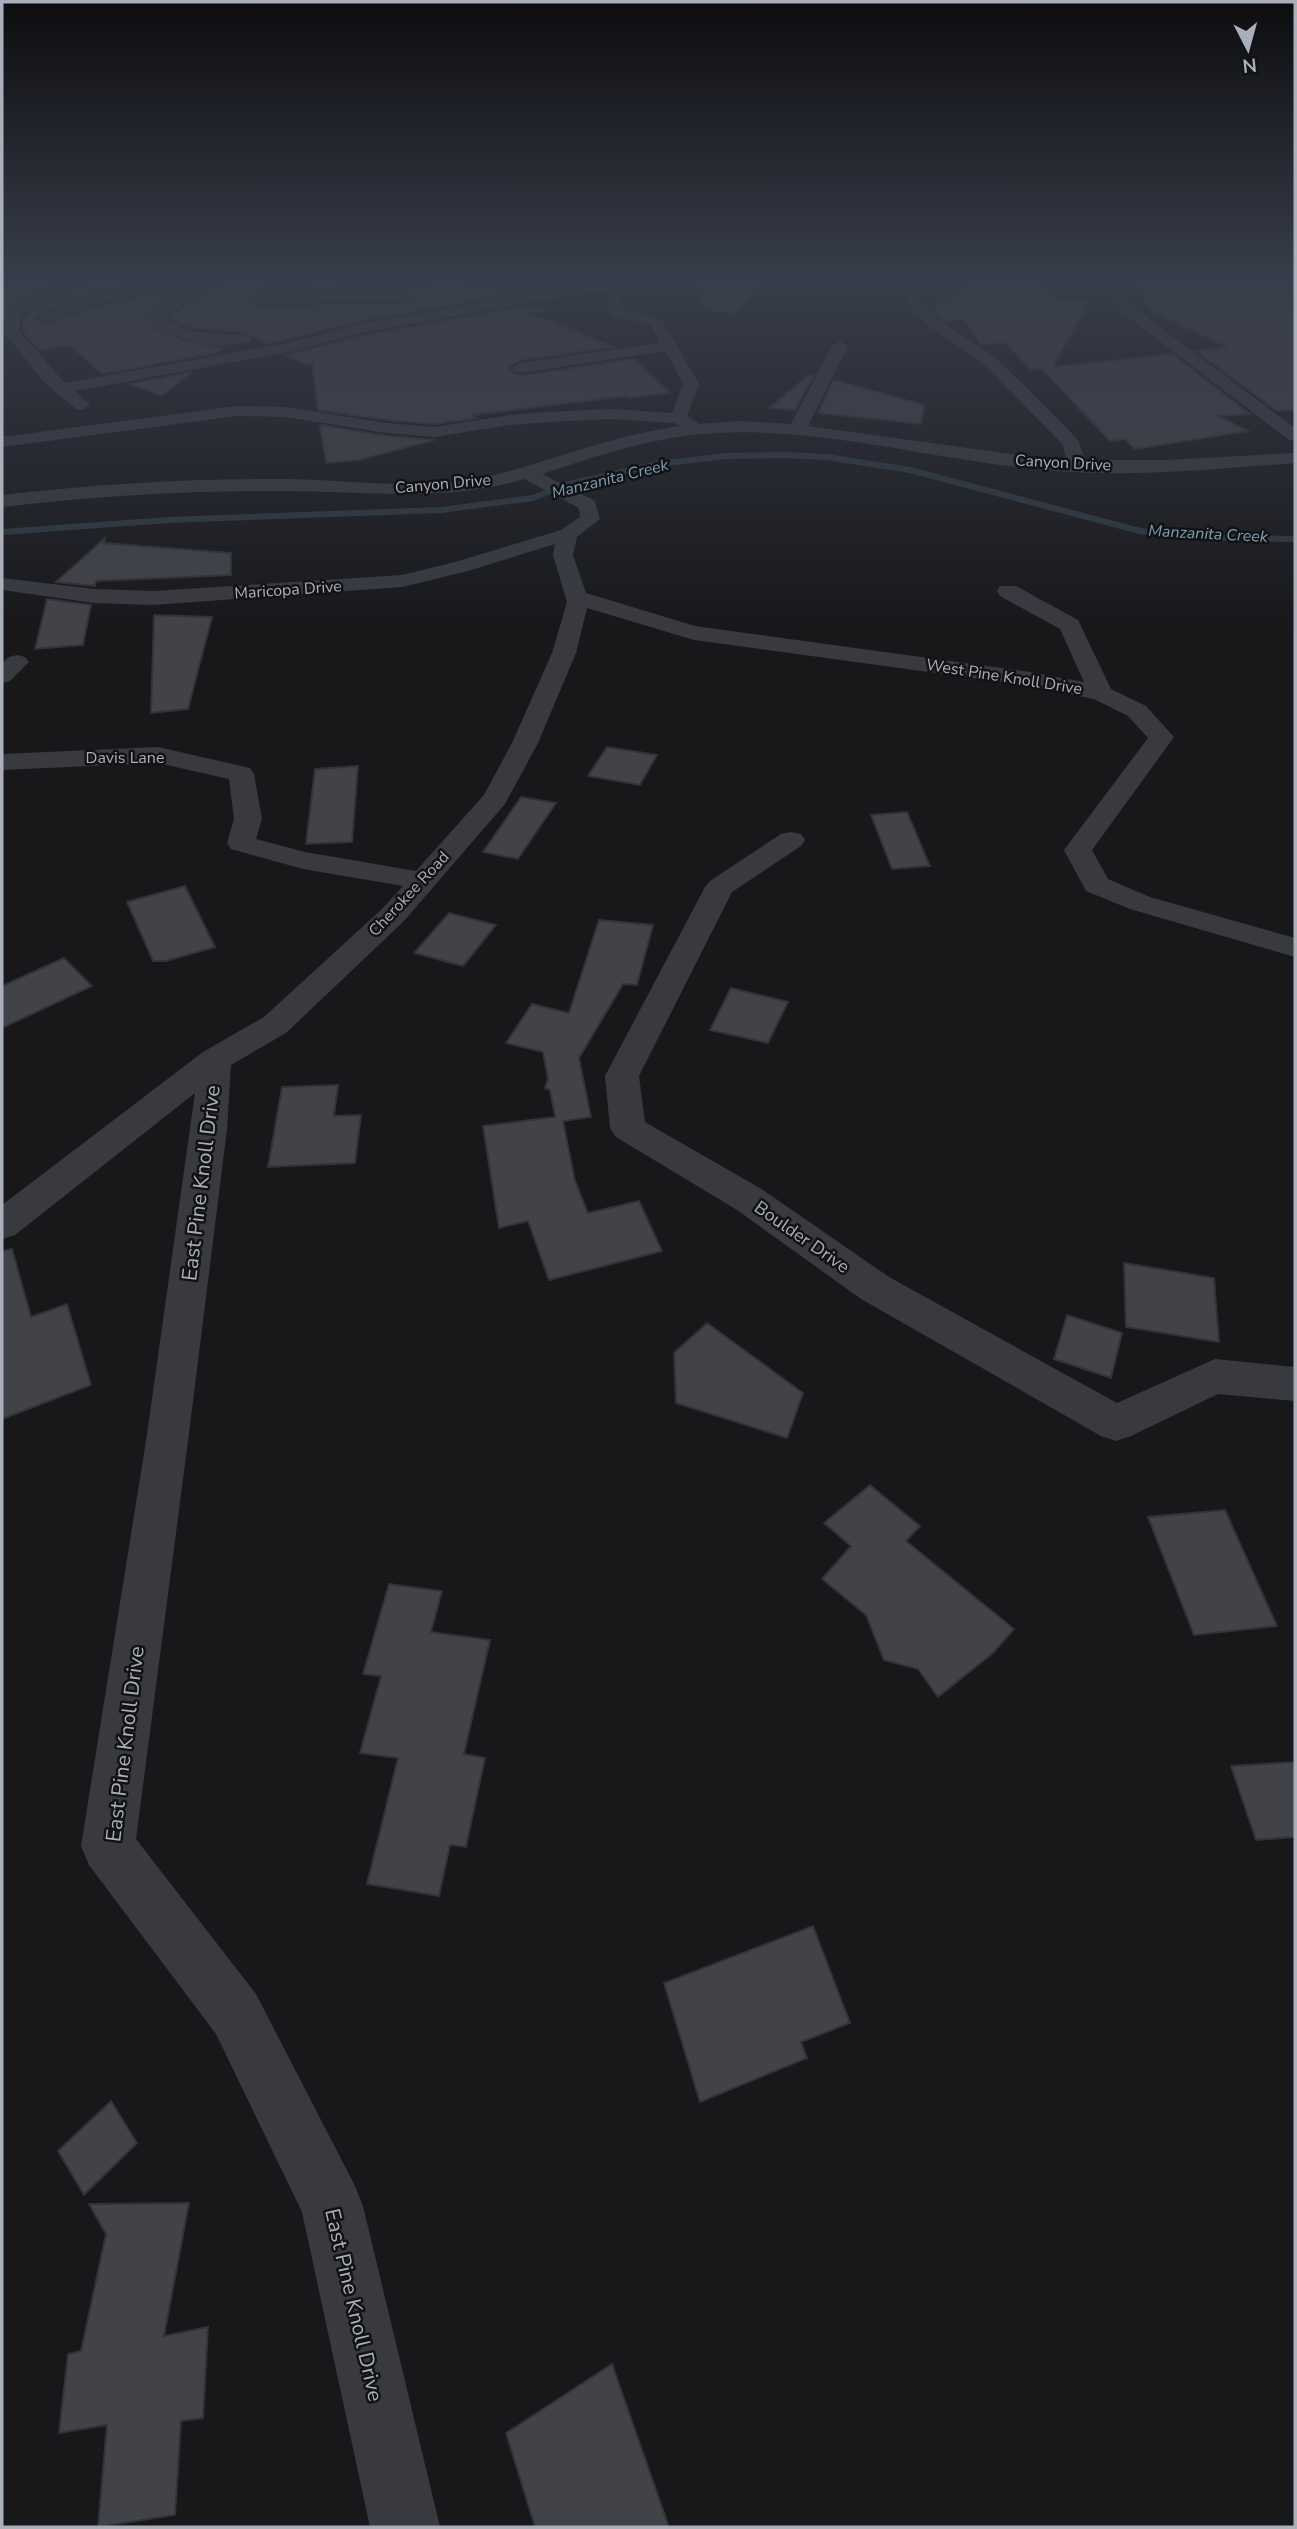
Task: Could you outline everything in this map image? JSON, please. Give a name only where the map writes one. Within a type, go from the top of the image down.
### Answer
[{"type":"street","points":[[64,391],[88,410],[97,428]]},
{"type":"street","points":[[678,418],[688,391]]},
{"type":"street","points":[[797,430],[817,391]]},
{"type":"street","points":[[1020,391],[1072,444],[1077,466]]},
{"type":"street","points":[[1235,391],[1295,436]]},
{"type":"street","points":[[2,442],[237,411],[285,412],[387,428],[435,432],[548,417],[611,414],[678,418],[694,428]]},
{"type":"street","name":"Canyon Drive","points":[[2,501],[65,493],[195,486],[419,489],[482,484],[661,433],[694,428],[761,426],[1000,459],[1077,466],[1167,466],[1295,458]]},
{"type":"street","points":[[524,472],[588,505],[590,519],[568,534]]},
{"type":"street","name":"Maricopa Drive","points":[[2,584],[94,596],[153,598],[401,581],[461,567],[568,534]]},
{"type":"street","name":"Cherokee Road","points":[[2,1225],[215,1060],[275,1025],[393,915],[496,799],[525,743],[564,653],[578,602],[563,555],[568,534]]},
{"type":"street","points":[[1008,591],[1070,625],[1101,693]]},
{"type":"street","name":"West Pine Knoll Drive","points":[[576,597],[631,616],[694,633],[1030,679],[1101,693],[1137,711],[1161,737],[1078,850],[1096,885],[1140,904],[1295,948]]},
{"type":"street","name":"Davis Lane","points":[[2,762],[158,755],[241,774],[248,819],[241,843],[303,860],[423,881]]},
{"type":"street","name":"Boulder Drive","points":[[791,840],[720,887],[622,1076],[628,1128],[750,1200],[875,1288],[1116,1423],[1215,1376],[1295,1384]]},
{"type":"street","name":"East Pine Knoll Drive","points":[[215,1060],[209,1129],[171,1414],[108,1846],[236,2014],[332,2206],[405,2527]]},
{"type":"building","points":[[149,391],[168,391],[162,396]]},
{"type":"building","points":[[316,391],[670,393],[472,415],[476,418],[435,424],[318,410]]},
{"type":"building","points":[[789,391],[805,391],[795,410],[769,408]]},
{"type":"building","points":[[829,391],[874,391],[924,405],[921,424],[818,413]]},
{"type":"building","points":[[1063,391],[1220,391],[1250,414],[1218,416],[1248,431],[1135,449],[1125,439],[1110,441]]},
{"type":"building","points":[[1250,391],[1295,391],[1295,410],[1277,411]]},
{"type":"building","points":[[320,425],[387,436],[434,440],[359,460],[326,463]]},
{"type":"building","points":[[105,538],[104,543],[231,553],[231,575],[96,581],[95,586],[56,582]]},
{"type":"building","points":[[47,599],[91,605],[83,645],[35,649]]},
{"type":"building","points":[[154,615],[212,617],[188,709],[151,713]]},
{"type":"building","points":[[607,747],[657,755],[640,785],[588,776]]},
{"type":"building","points":[[358,766],[352,842],[306,844],[315,769]]},
{"type":"building","points":[[521,797],[556,803],[518,859],[483,852]]},
{"type":"building","points":[[907,812],[930,866],[892,869],[871,815]]},
{"type":"building","points":[[185,886],[215,947],[166,961],[153,961],[127,902]]},
{"type":"building","points":[[449,913],[496,925],[463,966],[414,953]]},
{"type":"building","points":[[599,920],[653,925],[637,985],[623,984],[579,1058],[591,1117],[563,1121],[575,1181],[588,1213],[639,1201],[662,1251],[549,1280],[528,1221],[499,1228],[483,1126],[555,1117],[550,1090],[545,1088],[548,1079],[543,1052],[506,1043],[532,1004],[569,1013]]},
{"type":"building","points":[[64,958],[92,986],[2,1028],[2,986]]},
{"type":"building","points":[[731,988],[788,1002],[768,1043],[710,1030]]},
{"type":"building","points":[[338,1085],[334,1116],[361,1115],[355,1163],[268,1167],[282,1087]]},
{"type":"building","points":[[12,1249],[31,1317],[67,1304],[91,1385],[2,1419],[2,1251]]},
{"type":"building","points":[[1124,1263],[1214,1278],[1219,1342],[1126,1327]]},
{"type":"building","points":[[1067,1315],[1122,1333],[1111,1378],[1054,1359]]},
{"type":"building","points":[[707,1323],[803,1393],[787,1438],[676,1403],[674,1353]]},
{"type":"building","points":[[870,1485],[920,1526],[906,1541],[1014,1629],[993,1653],[938,1697],[918,1669],[884,1660],[866,1615],[822,1579],[851,1546],[824,1523]]},
{"type":"building","points":[[1225,1510],[1277,1626],[1194,1635],[1148,1517]]},
{"type":"building","points":[[389,1584],[442,1591],[431,1632],[490,1640],[464,1754],[485,1758],[466,1847],[450,1845],[439,1896],[367,1884],[398,1758],[360,1753],[381,1676],[363,1674]]},
{"type":"building","points":[[1295,1762],[1295,1837],[1256,1840],[1231,1766]]},
{"type":"building","points":[[813,1926],[850,2023],[801,2042],[807,2058],[700,2102],[664,1983]]},
{"type":"building","points":[[111,2101],[137,2143],[84,2195],[58,2151]]},
{"type":"building","points":[[189,2203],[164,2336],[208,2327],[203,2418],[181,2421],[175,2515],[98,2527],[107,2425],[59,2433],[68,2354],[81,2351],[106,2234],[89,2204]]},
{"type":"building","points":[[612,2364],[669,2527],[535,2527],[506,2433]]},
{"type":"waterway","name":"Manzanita Creek","points":[[2,532],[168,520],[441,510],[533,498],[565,485],[658,464],[727,456],[784,455],[827,457],[910,470],[1140,531],[1192,537],[1295,539]]}]
